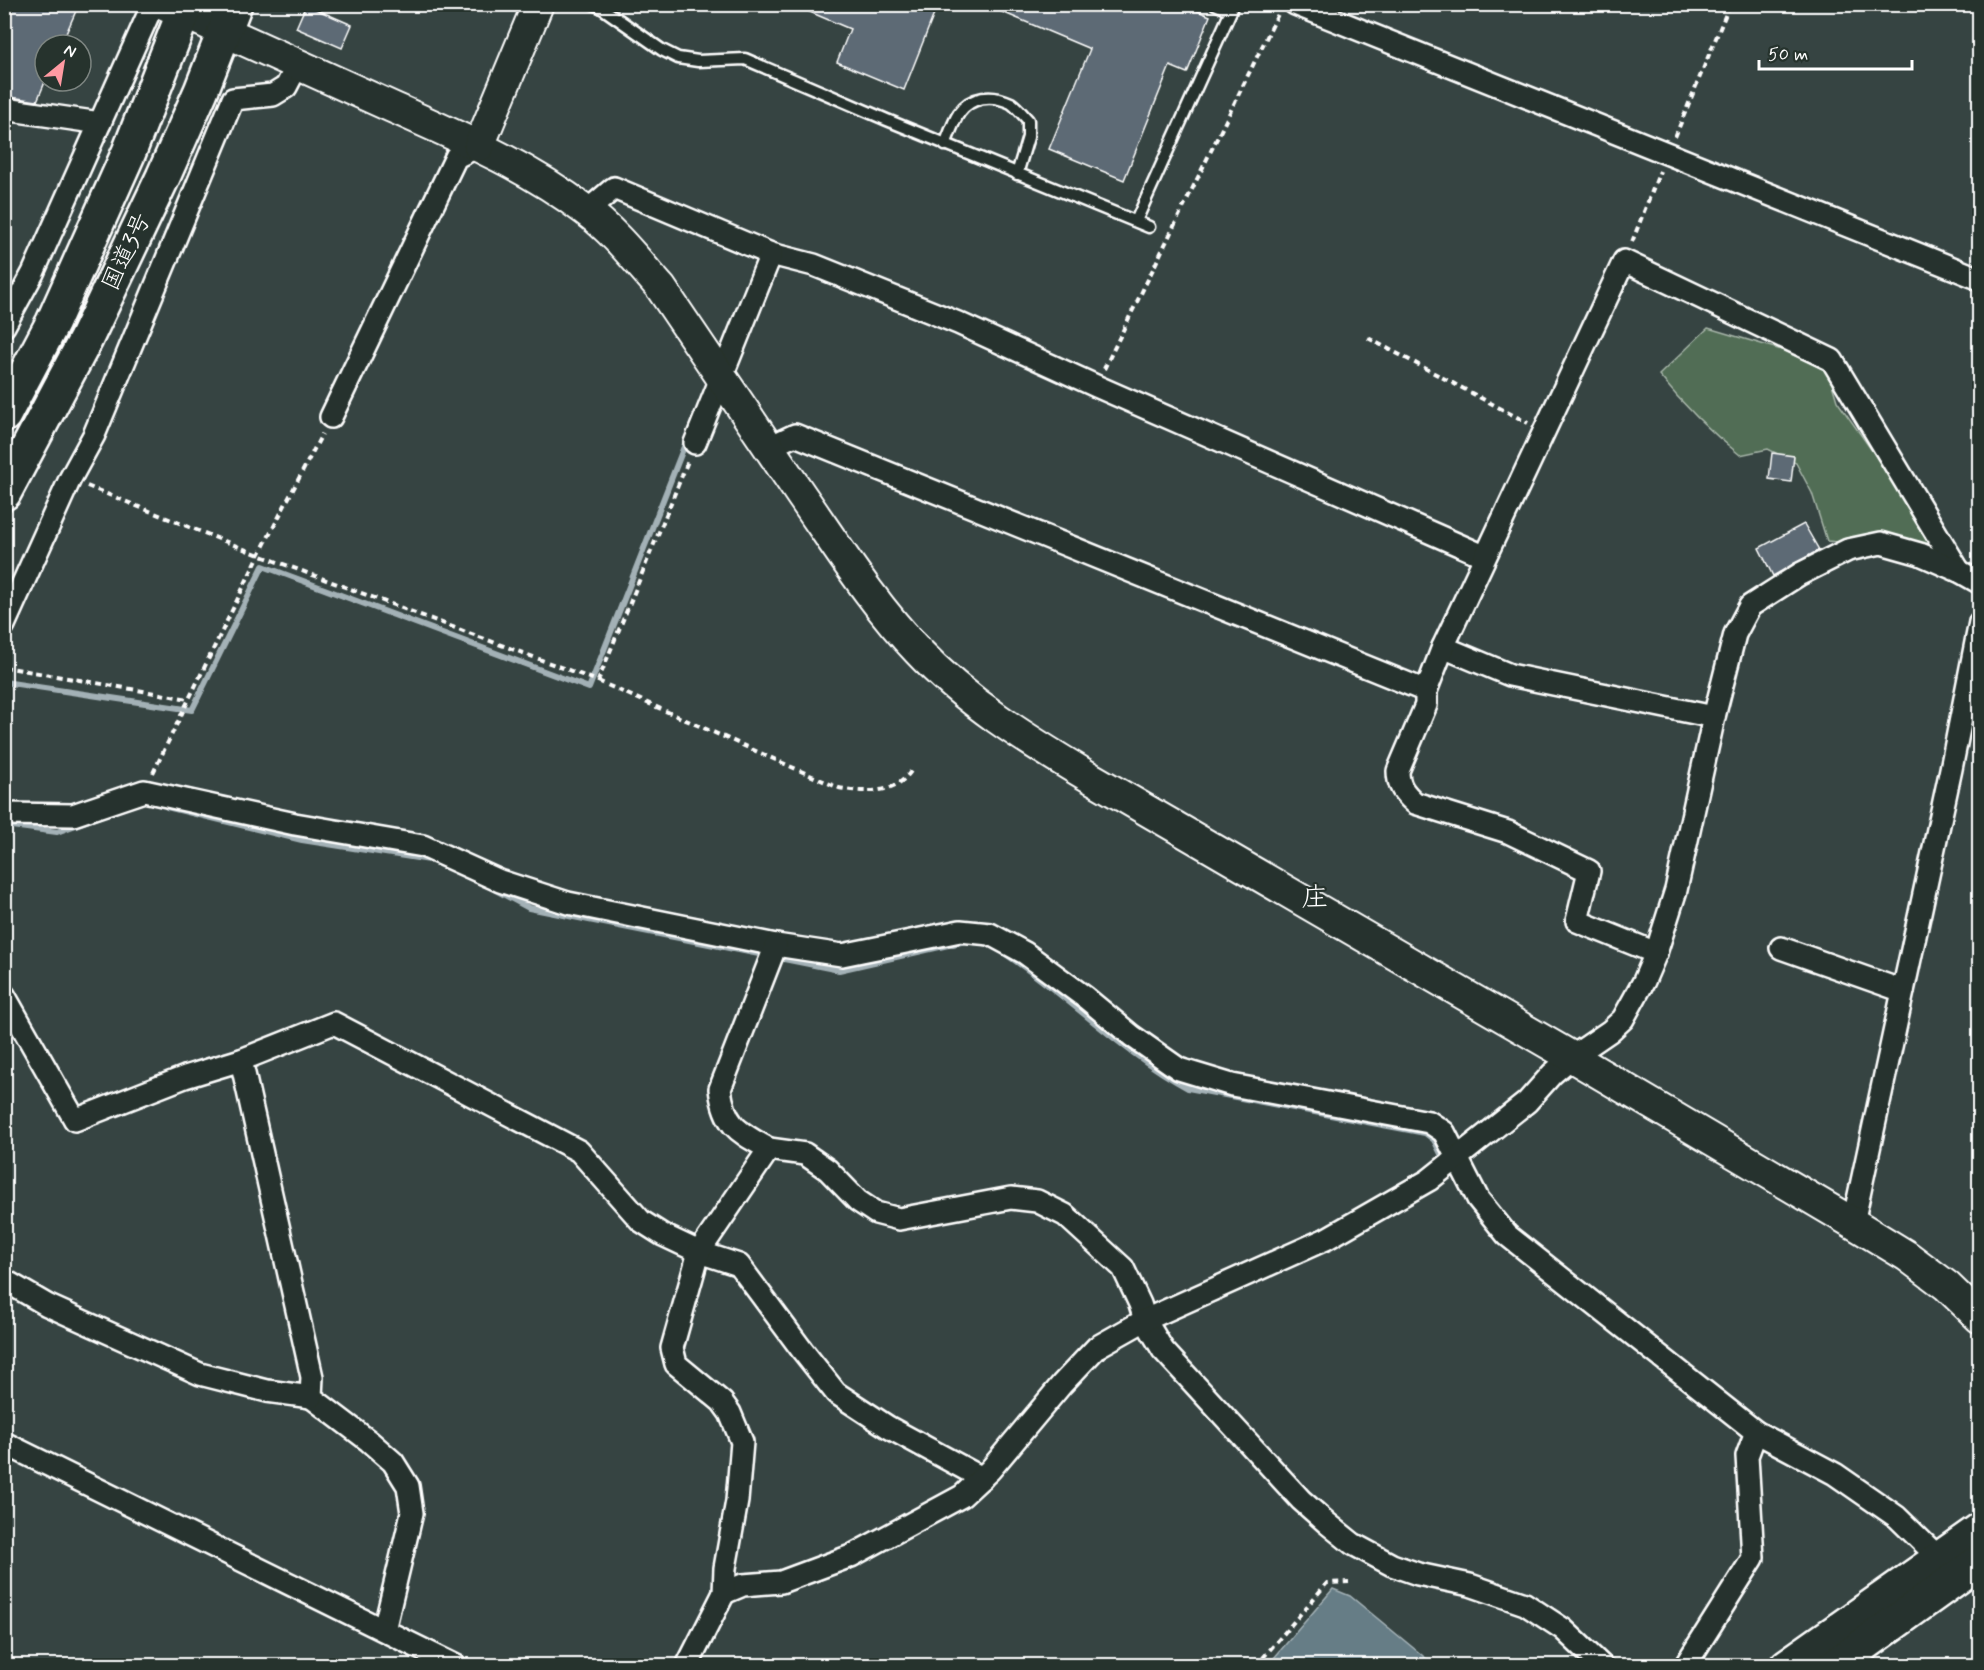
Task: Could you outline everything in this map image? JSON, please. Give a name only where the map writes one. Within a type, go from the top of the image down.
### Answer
[{"type":"main road","name":"国道3号","points":[[4,415],[58,312],[129,152],[172,7]]},
{"type":"main road","name":"国道3号","points":[[6,494],[86,339],[148,209],[201,91],[230,17]]},
{"type":"main road","points":[[1787,1665],[1980,1530]]},
{"type":"main road","points":[[1834,1665],[1980,1561]]},
{"type":"street","points":[[331,417],[456,157],[478,146],[538,4]]},
{"type":"street","points":[[1295,4],[1980,279]]},
{"type":"street","points":[[4,326],[33,273],[99,123],[172,7],[230,17],[298,64],[478,146],[545,181],[587,211],[624,245],[660,288],[876,601],[918,651],[981,707],[1025,738],[1086,775],[1853,1222],[1915,1262],[1947,1286],[1980,1318]]},
{"type":"street","points":[[4,625],[70,479],[94,435],[233,99],[273,95],[286,87],[298,64]]},
{"type":"street","points":[[4,109],[99,123]]},
{"type":"street","points":[[587,211],[614,188],[771,254],[814,265],[936,314],[1484,555]]},
{"type":"street","points":[[695,443],[771,254]]},
{"type":"street","points":[[1656,953],[1577,921],[1589,871],[1508,832],[1415,802],[1404,793],[1398,781],[1398,771],[1426,705],[1426,691],[1443,646],[1624,261],[1832,360],[1959,570]]},
{"type":"street","points":[[769,447],[795,435],[1426,691]]},
{"type":"street","points":[[724,1593],[743,1585],[781,1582],[852,1556],[962,1496],[982,1478],[1062,1384],[1097,1347],[1145,1320],[1326,1239],[1430,1180],[1527,1102],[1552,1074],[1572,1057],[1610,1031],[1623,1019],[1656,953],[1676,890],[1714,717],[1735,634],[1750,606],[1800,574],[1848,550],[1881,543],[1920,554],[1959,570],[1980,583]]},
{"type":"street","points":[[1853,1222],[1951,769],[1980,622]]},
{"type":"street","points":[[1443,646],[1510,675],[1714,717]]},
{"type":"street","points":[[4,814],[73,815],[144,790],[295,824],[423,846],[500,882],[568,903],[776,945],[842,955],[960,931],[990,934],[1025,953],[1086,998],[1132,1036],[1179,1069],[1232,1085],[1429,1122],[1444,1132],[1478,1199],[1507,1235],[1756,1432],[1835,1474],[1897,1516],[1939,1558]]},
{"type":"street","points":[[776,945],[720,1089],[723,1106],[737,1131],[769,1149],[805,1154],[828,1170],[858,1201],[876,1213],[899,1219],[1011,1198],[1037,1201],[1065,1215],[1123,1268],[1145,1320],[1163,1350],[1293,1491],[1353,1544],[1392,1565],[1418,1574],[1470,1585],[1526,1604],[1563,1629],[1602,1665]]},
{"type":"street","points":[[1781,948],[1903,991]]},
{"type":"street","points":[[4,995],[75,1120],[185,1077],[241,1060],[334,1023],[579,1151],[641,1221],[663,1235],[699,1252],[739,1265],[801,1350],[836,1393],[888,1427],[982,1478]]},
{"type":"street","points":[[241,1060],[312,1377],[310,1397]]},
{"type":"street","points":[[687,1665],[724,1593],[725,1568],[737,1500],[742,1442],[730,1413],[722,1402],[676,1364],[672,1348],[699,1252],[769,1149]]},
{"type":"street","points":[[4,1280],[47,1305],[200,1374],[267,1391],[310,1397],[393,1462],[408,1486],[412,1513],[384,1630]]},
{"type":"street","points":[[1685,1665],[1753,1558],[1747,1456],[1756,1432]]},
{"type":"street","points":[[4,1443],[456,1665]]},
{"type":"lane","points":[[593,4],[662,50],[678,58],[698,61],[745,59],[1149,227]]},
{"type":"lane","points":[[1136,221],[1231,11],[1215,4]]},
{"type":"lane","points":[[945,144],[958,114],[968,104],[980,97],[995,98],[1012,104],[1028,120],[1028,137],[1017,174]]},
{"type":"path","points":[[1096,386],[1283,4]]},
{"type":"path","points":[[1624,261],[1730,4]]},
{"type":"path","points":[[1368,338],[1544,432]]},
{"type":"path","points":[[144,790],[259,555],[331,417]]},
{"type":"path","points":[[598,681],[695,443]]},
{"type":"path","points":[[70,479],[259,555],[598,681],[839,788],[862,793],[883,789],[906,779],[913,768]]},
{"type":"path","points":[[4,667],[189,699]]},
{"type":"path","points":[[1256,1665],[1328,1583],[1349,1582]]},
{"type":"green space","points":[[1708,328],[1785,351],[1825,370],[1837,401],[1937,543],[1934,551],[1827,541],[1812,493],[1796,463],[1768,449],[1740,455],[1697,417],[1659,375]]},
{"type":"water","points":[[1333,1589],[1350,1596],[1434,1665],[1268,1665]]},
{"type":"building","points":[[4,4],[79,4],[66,33],[33,33],[33,93],[40,93],[37,101],[4,96]]},
{"type":"building","points":[[791,4],[938,4],[904,90],[837,62],[850,29]]},
{"type":"building","points":[[983,4],[1181,4],[1210,16],[1187,73],[1170,66],[1124,180],[1049,149],[1090,49]]},
{"type":"building","points":[[306,5],[352,25],[342,48],[296,28]]},
{"type":"building","points":[[1772,453],[1794,456],[1791,482],[1769,479]]},
{"type":"building","points":[[1804,524],[1819,550],[1773,576],[1759,548]]},
{"type":"waterway","points":[[4,682],[192,710],[263,566],[589,688],[687,439]]},
{"type":"waterway","points":[[167,807],[302,840],[430,860]]},
{"type":"waterway","points":[[4,825],[57,832],[100,816]]},
{"type":"waterway","points":[[494,889],[529,908],[839,970],[970,940]]},
{"type":"waterway","points":[[1004,953],[1028,969],[1140,1058],[1188,1088],[1425,1133],[1434,1140],[1441,1154]]},
{"type":"district","name":"庄","points":[[1315,898]]}]
